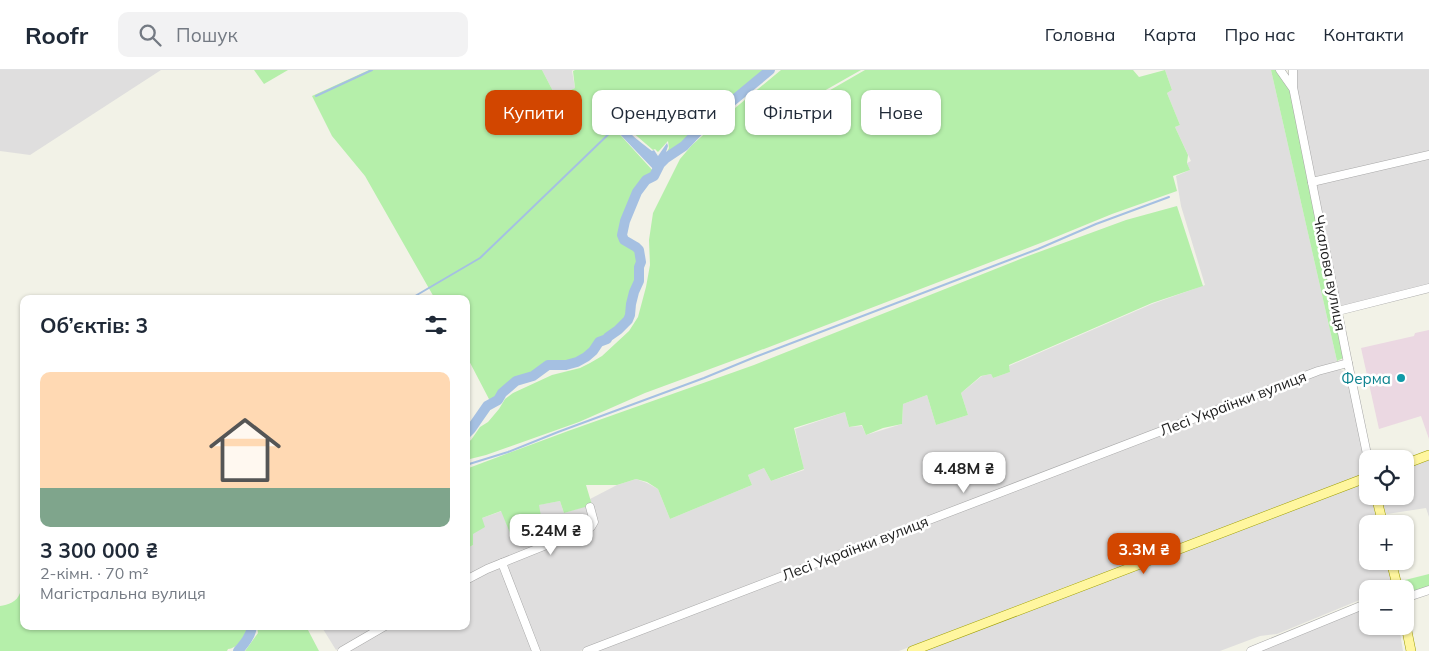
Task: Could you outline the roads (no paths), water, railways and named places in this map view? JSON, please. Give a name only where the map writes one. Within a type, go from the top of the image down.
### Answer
[{"type":"main road","points":[[1414,461],[1429,455]]},
{"type":"main road","points":[[912,651],[1359,480]]},
{"type":"main road","points":[[1408,635],[1411,651]]},
{"type":"street","name":"Чкалова вулиця","points":[[1280,70],[1293,87]]},
{"type":"street","name":"Чкалова вулиця","points":[[1292,70],[1293,87],[1366,450]]},
{"type":"street","points":[[1312,182],[1429,155]]},
{"type":"street","points":[[1338,311],[1429,288]]},
{"type":"street","name":"Лесі Українки вулиця","points":[[587,651],[1318,371],[1348,364]]},
{"type":"street","points":[[470,578],[591,527],[594,522],[590,507]]},
{"type":"street","points":[[502,563],[536,651]]},
{"type":"street","points":[[1414,595],[1429,590]]},
{"type":"street","points":[[1251,651],[1359,607]]},
{"type":"street","points":[[342,651],[378,630]]},
{"type":"water","points":[[621,135],[632,135],[652,151],[654,150],[658,156],[667,143],[665,155],[668,154],[670,158],[662,164],[657,173]]},
{"type":"waterway","points":[[316,96],[372,70]]},
{"type":"waterway","points":[[470,430],[487,406],[498,400],[502,393],[516,381],[533,376],[548,365],[566,365],[577,362],[586,357],[599,342],[607,339],[628,320],[634,292],[639,281],[641,262],[639,250],[624,240],[622,235],[625,221],[637,192],[646,180],[654,176],[660,164],[666,158],[684,146],[705,124],[722,113],[730,103],[770,70]]},
{"type":"waterway","points":[[417,295],[480,258],[608,135]]},
{"type":"waterway","points":[[470,464],[508,452],[704,378],[1169,197]]},
{"type":"waterway","points":[[238,651],[245,643],[251,630]]},
{"type":"place","name":"Ферма","points":[[1401,378]]}]
